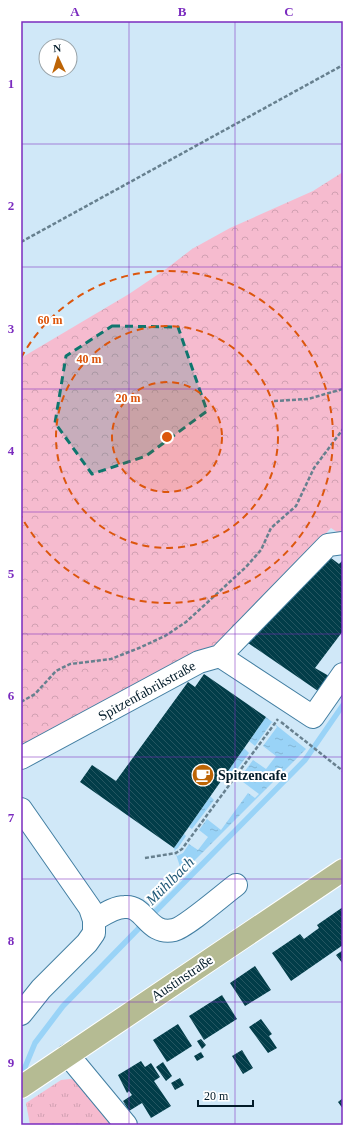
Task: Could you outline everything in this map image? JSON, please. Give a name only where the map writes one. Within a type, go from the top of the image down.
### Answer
[{"type":"main road","name":"Austinstraße","points":[[21,1087],[343,870]]},
{"type":"street","points":[[343,543],[328,545],[220,656],[313,717],[343,674]]},
{"type":"street","name":"Spitzenfabrikstraße","points":[[21,758],[199,662],[220,656]]},
{"type":"street","points":[[21,809],[90,908],[94,920],[94,933],[41,989],[21,1014]]},
{"type":"street","points":[[94,920],[124,906],[138,911],[155,928],[161,931],[176,930],[236,885]]},
{"type":"street","points":[[68,1055],[126,1125]]},
{"type":"path","points":[[21,242],[343,65]]},
{"type":"path","points":[[274,401],[308,399],[343,390]]},
{"type":"path","points":[[21,702],[34,694],[56,671],[70,664],[111,658],[140,648],[166,636],[186,622],[246,567],[261,550],[271,528],[296,506],[314,468],[343,429]]},
{"type":"path","points":[[145,858],[176,853],[182,849],[278,719]]},
{"type":"path","points":[[305,742],[343,771]]},
{"type":"highlighted area","points":[[112,326],[178,327],[207,411],[146,456],[92,474],[55,423],[66,356]]},
{"type":"green space","points":[[343,172],[343,531],[340,534],[331,528],[221,642],[21,745],[21,358],[129,294],[192,249],[230,228],[313,191]]},
{"type":"green space","points":[[61,1080],[76,1080],[115,1125],[30,1125],[26,1103]]},
{"type":"water","points":[[266,717],[306,749],[182,873],[174,848]]},
{"type":"pier","points":[[272,722],[277,727],[263,746],[276,756],[266,769],[253,760],[239,779],[259,794],[255,798],[248,793],[221,830],[207,819],[199,830],[208,837],[198,850],[189,844],[183,853],[177,856],[175,850],[186,836],[184,834],[189,827],[192,829],[214,800],[210,796],[222,780],[227,783],[249,753],[244,748],[249,741],[255,746]]},
{"type":"building","points":[[331,558],[339,564],[343,560],[343,631],[315,668],[329,676],[318,691],[248,643]]},
{"type":"building","points":[[204,674],[266,717],[174,848],[80,782],[92,765],[116,781],[188,682],[195,687]]},
{"type":"building","points":[[343,907],[343,945],[291,981],[272,953],[300,934],[304,939],[319,928],[317,925]]},
{"type":"building","points":[[343,950],[343,964],[336,955]]},
{"type":"building","points":[[255,966],[271,990],[245,1006],[230,983]]},
{"type":"building","points":[[222,995],[237,1019],[204,1040],[189,1016]]},
{"type":"building","points":[[261,1019],[272,1034],[269,1036],[277,1048],[268,1053],[249,1027]]},
{"type":"building","points":[[178,1024],[192,1046],[167,1062],[153,1040]]},
{"type":"building","points":[[201,1039],[206,1045],[202,1049],[197,1041]]},
{"type":"building","points":[[242,1050],[253,1068],[243,1074],[232,1056]]},
{"type":"building","points":[[201,1052],[204,1057],[197,1061],[194,1056]]},
{"type":"building","points":[[141,1061],[145,1067],[151,1063],[160,1077],[154,1081],[171,1106],[151,1118],[142,1103],[129,1111],[123,1101],[132,1095],[129,1091],[127,1093],[118,1075]]},
{"type":"building","points":[[163,1062],[172,1076],[166,1081],[156,1067]]},
{"type":"building","points":[[180,1078],[184,1085],[175,1090],[171,1083]]},
{"type":"building","points":[[343,1098],[343,1109],[338,1102]]},
{"type":"waterway","name":"Mühlbach","points":[[150,917],[305,760],[343,705]]},
{"type":"waterway","name":"Mühlbach","points":[[21,1077],[35,1043],[63,1006],[144,923]]},
{"type":"place","name":"Spitzencafe","points":[[203,775]]}]
